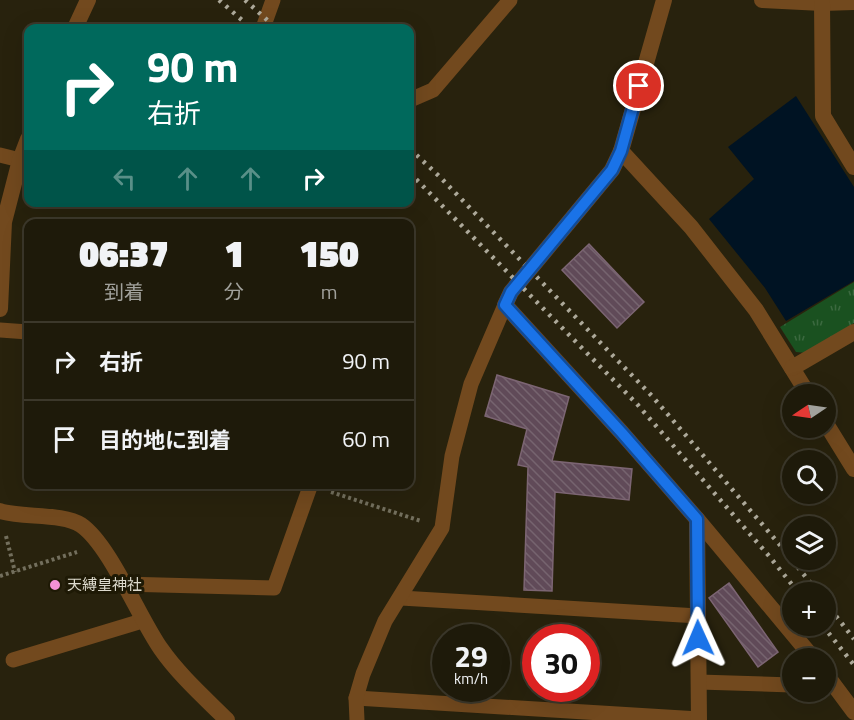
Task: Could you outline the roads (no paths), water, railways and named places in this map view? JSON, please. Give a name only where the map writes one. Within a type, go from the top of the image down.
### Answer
[{"type":"street","points":[[77,24],[88,0]]},
{"type":"street","points":[[664,0],[621,151],[612,170],[511,292],[505,305],[622,433],[805,648]]},
{"type":"street","points":[[762,0],[854,2]]},
{"type":"street","points":[[822,3],[823,116],[854,167]]},
{"type":"street","points":[[0,309],[4,222],[24,150]]},
{"type":"street","points":[[621,151],[691,227],[756,310],[802,384]]},
{"type":"street","points":[[792,368],[854,332]]},
{"type":"street","points":[[835,438],[854,470]]},
{"type":"street","points":[[0,512],[60,519],[81,525],[100,545],[162,652],[227,720]]},
{"type":"street","points":[[697,519],[699,719]]},
{"type":"street","points":[[836,686],[854,687]]},
{"type":"street","points":[[836,692],[854,712]]},
{"type":"lane","points":[[264,24],[273,0]]},
{"type":"lane","points":[[414,98],[433,90],[510,0]]},
{"type":"lane","points":[[0,155],[20,160]]},
{"type":"lane","points":[[357,720],[356,698],[363,674],[385,621],[442,528],[452,456],[471,384],[505,305]]},
{"type":"lane","points":[[0,330],[24,332]]},
{"type":"lane","points":[[123,584],[274,588],[310,489]]},
{"type":"lane","points":[[401,597],[698,616]]},
{"type":"lane","points":[[13,660],[142,621]]},
{"type":"lane","points":[[699,682],[782,685]]},
{"type":"lane","points":[[356,698],[699,719]]},
{"type":"water","points":[[796,96],[854,187],[854,281],[786,321],[765,288],[709,219],[754,179],[728,147]]},
{"type":"railway","points":[[219,0],[246,24]]},
{"type":"railway","points":[[245,0],[272,24]]},
{"type":"railway","points":[[414,153],[652,396],[782,547]]},
{"type":"railway","points":[[414,177],[637,404],[790,582]]},
{"type":"railway","points":[[800,570],[810,582]]},
{"type":"railway","points":[[836,616],[854,639]]},
{"type":"railway","points":[[831,636],[854,665]]},
{"type":"place","name":"天縛皇神社","points":[[55,585]]}]
